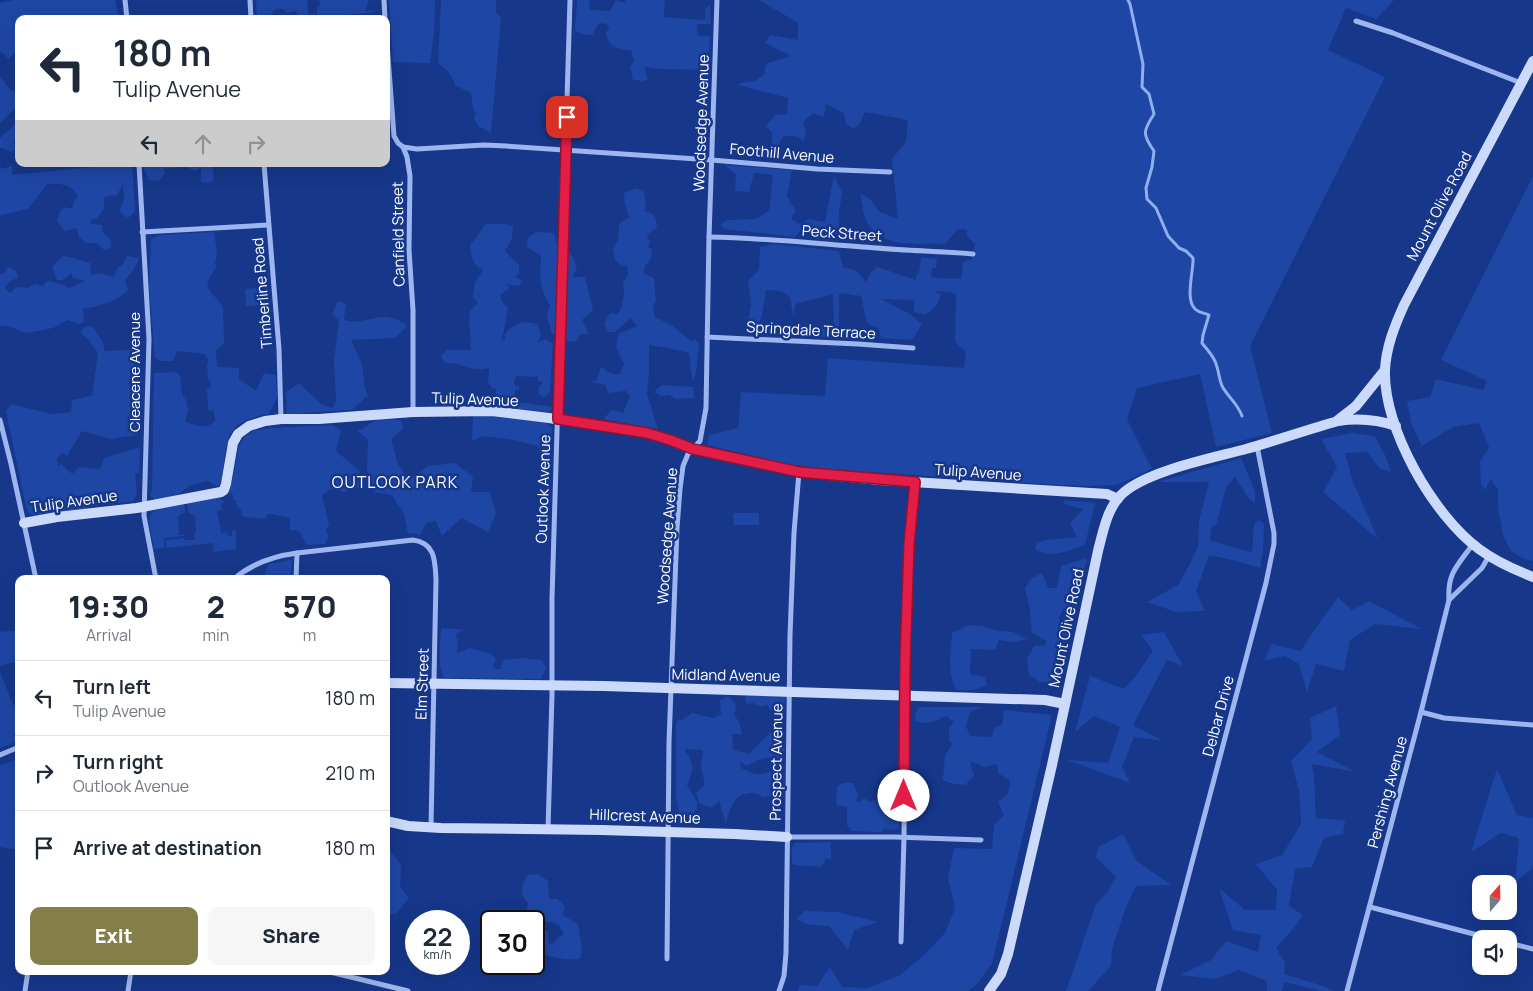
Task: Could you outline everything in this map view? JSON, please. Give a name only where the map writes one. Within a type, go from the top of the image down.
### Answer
[{"type":"street","points":[[125,0],[127,15]]},
{"type":"street","points":[[250,0],[251,15]]},
{"type":"street","points":[[384,0],[385,15]]},
{"type":"street","name":"Outlook Avenue","points":[[548,829],[552,686],[552,598],[570,0]]},
{"type":"street","name":"Woodsedge Avenue","points":[[667,959],[668,742],[679,496],[685,460],[700,441],[705,418],[717,0]]},
{"type":"street","points":[[1356,21],[1393,33],[1521,84]]},
{"type":"street","name":"Mount Olive Road","points":[[1533,61],[1404,305],[1391,339],[1385,370],[1389,402],[1396,426],[1413,466],[1429,494],[1452,524],[1473,544],[1489,556],[1533,577]]},
{"type":"street","name":"Canfield Street","points":[[390,83],[394,136],[403,147],[407,157],[410,176],[409,250],[413,310],[413,412]]},
{"type":"street","name":"Foothill Avenue","points":[[403,147],[417,149],[484,145],[817,169],[890,172]]},
{"type":"street","name":"Cleacene Avenue","points":[[138,167],[150,367],[144,507],[145,525],[155,575]]},
{"type":"street","name":"Timberline Road","points":[[264,167],[279,349],[281,419]]},
{"type":"street","points":[[142,232],[268,225]]},
{"type":"street","name":"Peck Street","points":[[709,237],[749,238],[973,254]]},
{"type":"street","name":"Springdale Terrace","points":[[707,337],[913,348]]},
{"type":"street","name":"Mount Olive Road","points":[[1338,421],[1356,406],[1385,370]]},
{"type":"street","name":"Tulip Avenue","points":[[24,523],[57,517],[144,507],[211,495],[223,491],[226,484],[232,443],[243,430],[254,425],[281,419],[319,419],[413,412],[492,411],[558,419],[647,433],[693,449],[799,472],[915,482],[1107,494],[1118,499]]},
{"type":"street","name":"Mount Olive Road","points":[[989,991],[1001,974],[1008,954],[1101,540],[1110,511],[1118,499],[1131,487],[1164,472],[1338,421],[1367,419],[1382,421],[1396,426]]},
{"type":"street","points":[[0,420],[35,575]]},
{"type":"street","name":"Delbar Drive","points":[[1158,991],[1273,554],[1274,533],[1257,446]]},
{"type":"street","name":"Prospect Avenue","points":[[779,991],[784,976],[786,958],[794,533],[799,472]]},
{"type":"street","points":[[901,942],[909,545],[915,482]]},
{"type":"street","name":"Elm Street","points":[[297,553],[413,540],[426,544],[431,550],[435,563],[435,685],[431,828]]},
{"type":"street","name":"Pershing Avenue","points":[[1347,991],[1422,712],[1448,600],[1448,585],[1454,570],[1473,544]]},
{"type":"street","points":[[240,575],[253,566],[297,553],[296,575]]},
{"type":"street","points":[[1448,600],[1482,568],[1489,556]]},
{"type":"street","name":"Midland Avenue","points":[[390,683],[790,691],[1045,700],[1065,704]]},
{"type":"street","points":[[1422,712],[1444,718],[1533,725]]},
{"type":"street","points":[[0,755],[15,749]]},
{"type":"street","name":"Hillcrest Avenue","points":[[390,823],[431,828],[548,829],[787,837],[904,837],[981,840]]},
{"type":"street","points":[[1370,907],[1472,934]]},
{"type":"street","points":[[1517,945],[1533,949]]},
{"type":"street","points":[[24,991],[27,975]]},
{"type":"street","points":[[128,991],[130,975]]},
{"type":"street","points":[[342,975],[408,991]]},
{"type":"shaded area","points":[[13,0],[115,0],[118,15],[15,15],[15,52],[9,59],[0,51],[0,3]]},
{"type":"shaded area","points":[[256,0],[307,0],[309,15],[298,15],[294,11],[288,13],[283,9],[279,9],[273,11],[272,15],[257,15]]},
{"type":"shaded area","points":[[319,0],[369,0],[365,11],[375,10],[375,12],[346,15],[317,15],[317,7],[320,6]]},
{"type":"shaded area","points":[[389,0],[435,0],[434,33],[430,63],[393,62]]},
{"type":"shaded area","points":[[441,0],[496,0],[496,13],[501,17],[491,133],[478,126],[474,118],[476,113],[473,109],[471,93],[455,85],[449,72],[438,63]]},
{"type":"shaded area","points":[[577,0],[589,0],[591,10],[610,11],[616,0],[625,3],[624,0],[665,0],[664,17],[705,20],[705,9],[710,5],[711,24],[697,24],[698,36],[710,36],[708,70],[644,67],[648,79],[643,81],[633,80],[630,67],[634,61],[631,50],[623,50],[611,44],[606,33],[609,28],[607,24],[599,23],[592,35],[581,34],[575,30]]},
{"type":"shaded area","points":[[759,0],[1394,0],[1376,19],[1346,8],[1328,50],[1385,77],[1250,346],[1272,433],[1216,447],[1200,374],[1137,388],[1127,419],[1152,469],[1116,485],[1057,485],[827,469],[788,464],[707,445],[709,435],[738,428],[741,392],[825,396],[828,358],[964,368],[966,352],[955,342],[956,293],[933,291],[941,294],[940,298],[935,307],[924,315],[914,312],[914,300],[881,299],[910,314],[922,324],[912,340],[881,338],[879,329],[867,323],[861,296],[839,293],[839,327],[852,329],[848,338],[807,336],[806,329],[834,328],[833,294],[796,304],[793,316],[790,297],[781,291],[766,290],[762,316],[752,334],[746,334],[751,303],[748,281],[759,270],[760,247],[773,244],[839,251],[843,267],[857,271],[866,282],[870,273],[877,267],[916,280],[921,257],[937,259],[936,268],[932,268],[931,277],[961,279],[963,263],[967,260],[972,260],[975,244],[967,237],[967,230],[958,229],[945,244],[913,244],[893,241],[883,238],[866,221],[860,193],[871,200],[880,212],[898,219],[892,159],[906,142],[908,120],[865,112],[860,123],[854,129],[846,124],[844,113],[826,104],[824,117],[813,113],[803,122],[806,131],[804,141],[795,136],[784,136],[780,142],[775,159],[772,152],[772,133],[766,126],[775,115],[787,114],[788,98],[738,85],[739,83],[755,81],[764,75],[765,66],[768,63],[791,56],[765,43],[770,35],[798,40],[798,23]]},
{"type":"shaded area","points":[[0,77],[15,92],[15,109],[0,123]]},
{"type":"shaded area","points":[[15,125],[14,149],[12,152],[0,147],[0,138]]},
{"type":"shaded area","points":[[12,165],[12,175],[93,167],[132,167],[135,211],[128,218],[119,211],[124,200],[123,184],[117,195],[104,197],[104,209],[97,218],[90,220],[91,224],[102,225],[102,231],[111,241],[110,249],[104,250],[97,243],[86,243],[79,237],[77,228],[64,231],[57,221],[64,207],[73,209],[73,202],[78,197],[73,189],[66,185],[47,184],[28,209],[0,215],[0,167],[5,169]]},
{"type":"shaded area","points":[[724,165],[792,170],[787,196],[796,211],[791,219],[799,224],[809,219],[825,222],[834,175],[842,193],[838,241],[816,239],[815,230],[808,233],[800,231],[795,237],[724,229],[720,224],[728,220],[755,219],[769,211],[773,175],[754,173],[749,192],[735,191],[736,174]]},
{"type":"shaded area","points":[[144,167],[186,167],[163,169],[165,172],[159,181],[149,180]]},
{"type":"shaded area","points":[[186,167],[212,167],[214,179],[209,183],[201,182],[201,168],[195,171]]},
{"type":"shaded area","points":[[1533,176],[1533,561],[1524,559],[1511,551],[1503,536],[1498,507],[1498,490],[1491,479],[1485,490],[1481,485],[1480,462],[1489,447],[1479,423],[1453,427],[1422,446],[1411,423],[1407,401],[1430,397],[1436,379],[1483,390],[1487,381],[1441,360]]},
{"type":"shaded area","points":[[636,188],[644,192],[646,206],[644,211],[653,214],[656,220],[657,228],[648,234],[647,238],[650,242],[648,247],[652,250],[651,259],[644,267],[644,274],[654,278],[656,300],[653,307],[655,317],[671,325],[691,341],[695,340],[699,344],[696,373],[693,381],[689,353],[649,345],[647,394],[658,429],[603,419],[612,410],[623,413],[630,396],[626,391],[608,393],[605,385],[591,382],[597,380],[601,367],[612,374],[620,374],[624,364],[616,348],[618,334],[637,326],[631,318],[615,332],[608,332],[604,324],[610,313],[618,314],[622,306],[623,283],[628,274],[627,266],[619,264],[615,259],[613,249],[618,240],[619,224],[629,217],[624,193]]},
{"type":"shaded area","points":[[486,224],[513,226],[512,238],[505,251],[519,265],[519,273],[515,277],[522,280],[519,286],[505,284],[510,288],[500,295],[502,302],[508,307],[502,340],[505,340],[505,334],[512,327],[528,322],[537,324],[541,334],[538,342],[545,339],[553,343],[550,391],[547,396],[543,397],[538,393],[539,387],[543,383],[538,380],[538,376],[516,376],[514,384],[519,386],[519,390],[515,390],[515,396],[512,396],[512,401],[553,407],[549,412],[482,405],[489,405],[491,400],[495,400],[496,389],[492,388],[488,382],[489,368],[474,369],[458,364],[446,363],[441,356],[447,350],[471,350],[470,311],[478,303],[473,297],[475,282],[483,270],[474,263],[470,245]]},
{"type":"shaded area","points":[[214,232],[217,253],[215,264],[217,266],[207,282],[209,290],[223,306],[224,343],[216,351],[217,366],[239,368],[239,379],[256,391],[264,373],[276,375],[277,398],[269,414],[246,420],[233,430],[229,437],[221,481],[217,487],[208,481],[189,486],[174,497],[155,500],[150,495],[152,490],[154,373],[176,372],[180,376],[182,394],[187,402],[188,411],[185,421],[197,426],[205,426],[215,420],[214,411],[208,410],[207,389],[211,388],[210,381],[208,380],[207,364],[209,361],[204,354],[180,351],[177,352],[173,361],[160,361],[155,358],[149,286],[151,239],[160,235]]},
{"type":"shaded area","points":[[537,232],[554,233],[558,248],[566,250],[573,257],[577,269],[572,277],[585,277],[593,310],[582,320],[589,334],[581,334],[575,342],[563,340],[552,334],[547,316],[550,305],[544,294],[541,282],[541,256],[527,247],[529,238]]},
{"type":"shaded area","points":[[63,256],[90,263],[91,275],[100,273],[114,277],[117,268],[122,265],[127,256],[140,258],[125,280],[128,290],[113,300],[83,309],[84,322],[79,324],[68,320],[53,328],[26,333],[8,326],[0,326],[0,274],[4,274],[8,267],[16,272],[18,278],[10,281],[5,288],[10,293],[16,287],[28,288],[36,284],[43,286],[47,281],[59,283],[69,288],[85,281],[73,278],[71,273],[63,280],[57,280],[52,267]]},
{"type":"shaded area","points":[[260,288],[261,305],[246,306],[245,289]]},
{"type":"shaded area","points":[[338,301],[346,304],[344,320],[360,321],[382,317],[398,320],[407,326],[395,338],[351,340],[362,364],[365,389],[368,395],[352,410],[287,414],[286,392],[299,383],[321,404],[332,408],[336,401],[334,361],[339,321],[332,314]]},
{"type":"shaded area","points":[[86,326],[93,327],[103,343],[105,351],[131,350],[141,357],[138,435],[111,439],[82,431],[67,456],[61,453],[56,461],[59,463],[57,465],[59,466],[60,463],[71,473],[74,473],[78,467],[99,469],[104,458],[140,447],[139,473],[135,473],[137,493],[133,501],[34,516],[28,512],[26,507],[6,411],[11,404],[52,414],[71,412],[72,400],[92,396],[98,354],[87,338],[81,334]]},
{"type":"shaded area","points":[[662,385],[693,387],[694,398],[676,399],[669,395],[661,396],[654,392]]},
{"type":"shaded area","points":[[473,415],[492,415],[547,423],[552,428],[551,451],[542,452],[537,446],[491,437],[483,436],[472,441]]},
{"type":"shaded area","points":[[378,419],[401,420],[403,429],[391,439],[398,464],[408,480],[428,466],[455,463],[473,477],[471,492],[490,492],[496,514],[488,532],[461,518],[442,536],[436,521],[426,523],[420,535],[408,534],[404,514],[392,495],[374,492],[367,472],[368,440],[358,431]]},
{"type":"shaded area","points":[[333,425],[341,430],[336,451],[359,470],[361,481],[359,488],[344,492],[331,489],[322,495],[329,525],[326,531],[329,536],[325,544],[307,545],[299,531],[290,530],[290,518],[271,514],[266,515],[266,519],[244,517],[241,515],[242,510],[237,508],[236,500],[233,500],[233,495],[229,491],[239,446],[245,436],[253,431],[271,428]]},
{"type":"shaded area","points":[[1352,433],[1375,436],[1391,472],[1380,469],[1367,452],[1345,453],[1353,482],[1378,539],[1323,492],[1337,467],[1321,439]]},
{"type":"shaded area","points":[[1241,458],[1255,491],[1255,503],[1249,499],[1235,477],[1226,488],[1216,525],[1211,528],[1210,541],[1252,552],[1254,524],[1259,520],[1264,524],[1263,552],[1260,568],[1209,555],[1196,591],[1205,611],[1176,612],[1147,602],[1178,585],[1191,562],[1198,546],[1199,520],[1209,482],[1157,482]]},
{"type":"shaded area","points":[[221,496],[220,499],[226,502],[221,504],[222,510],[217,511],[221,533],[227,532],[228,536],[232,536],[232,531],[236,530],[236,549],[214,552],[213,543],[166,548],[166,540],[184,538],[184,540],[195,540],[195,516],[188,512],[187,502]]},
{"type":"shaded area","points":[[1065,500],[1095,503],[1085,545],[1053,554],[1047,554],[1035,549],[1037,543],[1046,540],[1077,537],[1070,523],[1083,509],[1063,504]]},
{"type":"shaded area","points":[[184,503],[185,512],[178,516],[179,535],[184,536],[164,538],[164,548],[154,549],[149,521],[151,513],[160,508]]},
{"type":"shaded area","points":[[733,513],[759,513],[759,525],[734,525]]},
{"type":"shaded area","points":[[1087,558],[1074,615],[1064,608],[1059,617],[1061,625],[1069,627],[1057,683],[1040,682],[1029,675],[1027,659],[1034,646],[1046,645],[1046,641],[1032,633],[1025,588],[1032,578],[1042,573],[1048,588],[1057,588],[1061,566]]},
{"type":"shaded area","points":[[292,560],[291,575],[265,575],[269,564]]},
{"type":"shaded area","points":[[1338,597],[1352,610],[1369,601],[1422,629],[1375,624],[1350,640],[1344,671],[1316,664],[1307,692],[1299,664],[1285,656],[1264,661],[1272,644],[1301,651]]},
{"type":"shaded area","points":[[969,625],[1013,632],[1027,639],[1014,642],[999,640],[995,650],[971,649],[970,674],[985,677],[987,686],[972,690],[957,690],[950,670],[952,633]]},
{"type":"shaded area","points":[[441,628],[465,630],[456,634],[457,653],[469,648],[489,653],[496,658],[493,667],[496,669],[500,669],[504,660],[522,658],[542,660],[546,668],[541,679],[445,678],[442,674],[440,661]]},
{"type":"shaded area","points":[[15,630],[15,662],[0,666],[0,632]]},
{"type":"shaded area","points":[[1164,632],[1183,666],[1167,660],[1133,725],[1163,741],[1134,737],[1122,767],[1130,783],[1067,760],[1108,763],[1120,727],[1094,716],[1075,732],[1090,676],[1124,689],[1153,651],[1141,635]]},
{"type":"shaded area","points":[[0,672],[13,705],[15,705],[15,742],[0,748]]},
{"type":"shaded area","points":[[750,693],[783,694],[786,698],[784,704],[777,711],[771,710],[766,704],[762,707],[753,703],[747,704],[745,697]]},
{"type":"shaded area","points":[[728,696],[735,704],[734,714],[740,724],[742,734],[732,734],[733,750],[749,754],[770,733],[781,735],[785,743],[784,757],[779,761],[776,757],[764,758],[746,766],[740,761],[741,768],[753,773],[761,774],[778,771],[779,778],[784,782],[784,794],[762,798],[759,794],[745,794],[735,800],[726,824],[719,801],[712,808],[699,803],[696,793],[705,785],[701,767],[703,750],[684,749],[690,758],[692,766],[687,785],[697,802],[697,809],[682,825],[676,823],[676,815],[679,812],[676,796],[676,725],[678,719],[682,720],[692,713],[713,718],[721,714],[720,700]]},
{"type":"shaded area","points":[[1336,706],[1340,735],[1317,752],[1356,772],[1312,764],[1316,818],[1345,820],[1343,834],[1324,838],[1312,867],[1295,869],[1289,906],[1303,915],[1276,948],[1285,963],[1284,974],[1333,991],[1321,991],[1284,982],[1282,991],[1267,991],[1267,981],[1239,970],[1216,979],[1180,975],[1211,960],[1226,941],[1258,952],[1261,935],[1233,930],[1219,888],[1245,910],[1276,910],[1277,890],[1256,864],[1282,855],[1301,824],[1299,791],[1291,761],[1312,739],[1310,718]]},
{"type":"shaded area","points":[[919,707],[983,707],[970,712],[966,726],[970,736],[992,737],[994,728],[1002,724],[1004,710],[1052,715],[992,964],[976,985],[967,991],[798,991],[800,985],[817,986],[830,967],[842,987],[868,988],[900,975],[922,957],[945,933],[955,908],[948,878],[954,848],[992,849],[994,825],[1004,815],[998,802],[1008,793],[1010,781],[998,773],[997,764],[984,767],[970,761],[974,776],[965,785],[949,783],[943,780],[945,756],[952,744],[949,740],[949,728],[954,722],[946,716],[928,723],[916,721],[915,715]]},
{"type":"shaded area","points":[[15,760],[15,849],[0,847],[0,765]]},
{"type":"shaded area","points":[[1497,769],[1517,815],[1533,818],[1533,867],[1518,880],[1518,875],[1516,875],[1519,838],[1501,833],[1471,852]]},
{"type":"shaded area","points":[[844,783],[853,783],[858,794],[856,801],[860,802],[864,798],[870,802],[878,799],[899,807],[897,815],[899,818],[899,829],[884,829],[881,832],[851,831],[847,825],[847,807],[837,805],[836,801],[837,786]]},
{"type":"shaded area","points":[[1123,834],[1137,861],[1171,885],[1136,886],[1125,909],[1112,950],[1111,966],[1088,991],[1066,991],[1096,904],[1108,892],[1116,877],[1096,857],[1098,847]]},
{"type":"shaded area","points":[[831,842],[831,859],[825,858],[822,867],[794,865],[792,863],[792,847],[795,843]]},
{"type":"shaded area","points":[[390,850],[401,865],[400,886],[409,898],[396,914],[390,914]]},
{"type":"shaded area","points":[[538,874],[548,881],[549,899],[557,899],[565,906],[563,915],[578,924],[582,951],[580,959],[555,958],[545,954],[545,930],[548,931],[549,943],[553,944],[557,938],[564,934],[559,925],[545,922],[545,910],[527,910],[528,903],[522,893],[524,882],[528,875]]},
{"type":"shaded area","points":[[805,911],[837,912],[878,922],[854,930],[848,950],[829,926],[810,925],[796,919]]},
{"type":"waterway","points":[[1128,0],[1143,64],[1142,87],[1149,94],[1154,114],[1145,132],[1147,140],[1154,151],[1146,188],[1147,199],[1156,208],[1168,236],[1179,248],[1186,251],[1193,258],[1190,287],[1191,302],[1198,311],[1209,315],[1202,343],[1215,360],[1222,386],[1242,416]]},
{"type":"district","name":"OUTLOOK PARK","points":[[395,482]]},
{"type":"route","points":[[567,117],[558,419],[647,433],[693,449],[799,472],[915,482],[909,545],[905,664],[904,796]]}]
